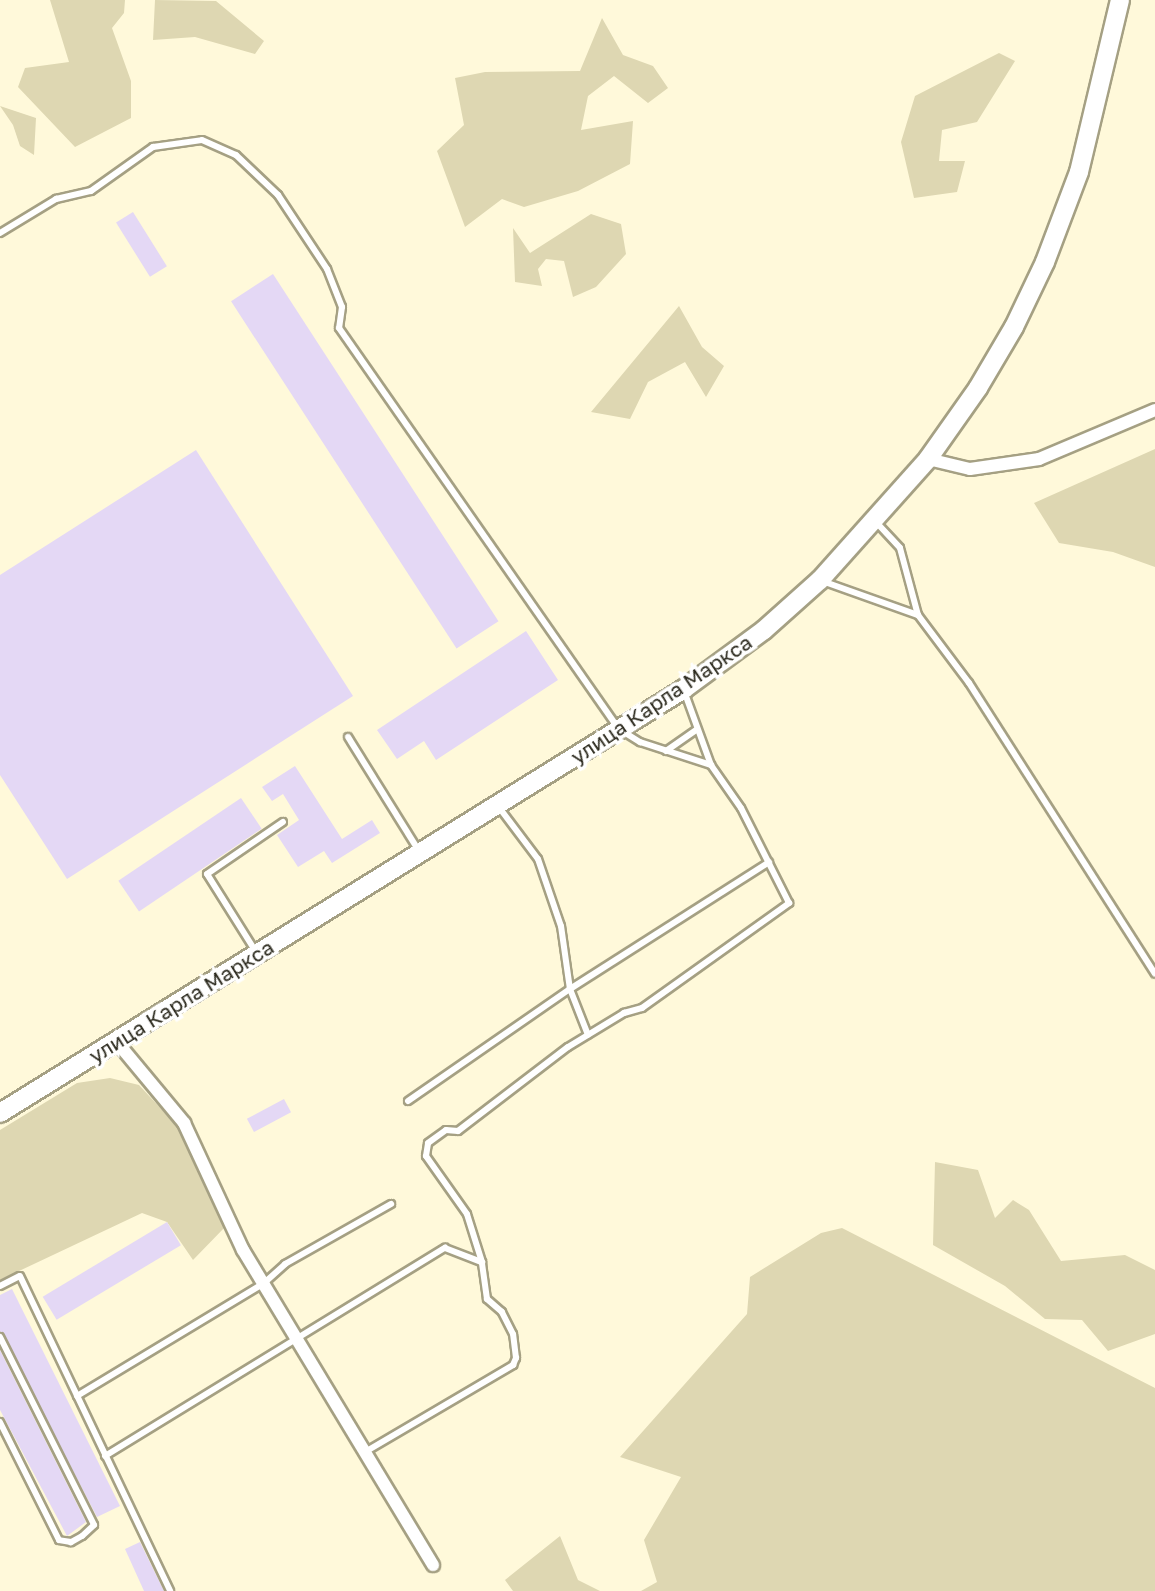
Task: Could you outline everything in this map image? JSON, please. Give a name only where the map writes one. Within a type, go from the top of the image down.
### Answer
[{"type":"main road","name":"улица Карла Маркса","points":[[2,1108],[116,1041],[684,689],[764,630],[820,580],[876,522],[928,458],[978,388],[1045,262],[1079,172],[1120,0]]},
{"type":"street","points":[[928,458],[970,469],[1039,459],[1155,410]]},
{"type":"street","points":[[116,1041],[184,1123],[263,1284],[433,1565]]},
{"type":"lane","points":[[0,233],[56,199],[91,191],[153,147],[202,140],[236,155],[278,195],[327,269],[342,307],[339,328],[619,729],[666,751],[711,765]]},
{"type":"lane","points":[[876,522],[900,548],[918,615],[969,683],[1155,974]]},
{"type":"lane","points":[[820,580],[918,615]]},
{"type":"lane","points":[[365,1453],[513,1365],[513,1334],[502,1312],[487,1299],[482,1262],[467,1214],[426,1156],[428,1143],[446,1130],[458,1131],[588,1035],[624,1013],[642,1008],[789,903],[741,808],[711,765],[684,689]]},
{"type":"lane","points":[[666,751],[697,729]]},
{"type":"lane","points":[[348,737],[419,853]]},
{"type":"lane","points":[[496,805],[538,859],[561,926],[570,989],[588,1035]]},
{"type":"lane","points":[[257,954],[207,874],[283,822]]},
{"type":"lane","points":[[408,1101],[570,989],[769,862]]},
{"type":"lane","points":[[77,1396],[263,1284],[285,1264],[391,1204]]},
{"type":"lane","points":[[105,1456],[445,1248],[482,1262]]},
{"type":"lane","points":[[0,1286],[20,1276],[170,1591]]},
{"type":"lane","points":[[0,1337],[94,1525],[82,1536],[71,1542],[59,1540],[0,1422]]},
{"type":"shaded area","points":[[50,0],[125,0],[124,13],[112,28],[131,81],[131,118],[75,147],[18,87],[25,68],[69,62]]},
{"type":"shaded area","points":[[155,0],[216,1],[264,41],[255,54],[195,37],[153,40]]},
{"type":"shaded area","points":[[602,18],[623,55],[653,66],[668,88],[648,103],[614,76],[588,96],[581,130],[633,121],[630,164],[578,191],[524,207],[502,199],[465,227],[437,151],[464,125],[455,78],[485,72],[580,71]]},
{"type":"shaded area","points":[[999,53],[1015,61],[977,122],[942,130],[939,161],[965,161],[957,192],[914,198],[901,142],[915,96]]},
{"type":"shaded area","points":[[0,106],[36,118],[34,155],[20,146],[13,125]]},
{"type":"shaded area","points":[[591,214],[621,224],[626,254],[596,287],[573,297],[564,261],[546,259],[538,269],[542,286],[515,282],[513,228],[530,253]]},
{"type":"shaded area","points":[[679,306],[702,347],[724,366],[706,397],[685,362],[648,382],[630,419],[591,412]]},
{"type":"shaded area","points":[[1155,449],[1155,567],[1113,552],[1059,543],[1034,503]]},
{"type":"shaded area","points":[[110,1078],[139,1085],[177,1126],[226,1226],[193,1260],[167,1222],[142,1213],[0,1280],[0,1130],[77,1083]]},
{"type":"shaded area","points":[[935,1162],[978,1170],[995,1218],[1013,1200],[1029,1210],[1061,1261],[1125,1255],[1155,1270],[1155,1334],[1108,1351],[1082,1320],[1045,1319],[1005,1286],[933,1245]]},
{"type":"shaded area","points":[[842,1228],[1155,1388],[1155,1591],[641,1591],[657,1582],[644,1540],[681,1477],[620,1457],[747,1314],[750,1277],[821,1233]]},
{"type":"shaded area","points":[[560,1536],[578,1580],[600,1591],[513,1591],[505,1580]]},
{"type":"building","points":[[133,212],[167,266],[150,277],[116,223]]},
{"type":"building","points":[[273,274],[498,621],[457,648],[231,301]]},
{"type":"building","points":[[196,450],[353,696],[67,879],[0,775],[0,575]]},
{"type":"building","points":[[526,631],[558,680],[436,760],[424,741],[397,759],[377,730]]},
{"type":"building","points":[[295,766],[342,839],[372,820],[380,833],[332,863],[324,851],[298,867],[277,835],[299,820],[283,794],[272,801],[262,787]]},
{"type":"building","points":[[241,798],[262,829],[139,911],[118,881]]},
{"type":"building","points":[[284,1099],[291,1112],[254,1132],[247,1119]]},
{"type":"building","points":[[167,1222],[181,1245],[57,1320],[43,1297]]},
{"type":"building","points":[[12,1289],[120,1506],[97,1517],[0,1331],[0,1295]]},
{"type":"building","points":[[0,1350],[86,1522],[67,1536],[0,1410]]},
{"type":"building","points":[[140,1542],[164,1591],[144,1591],[125,1549]]}]
